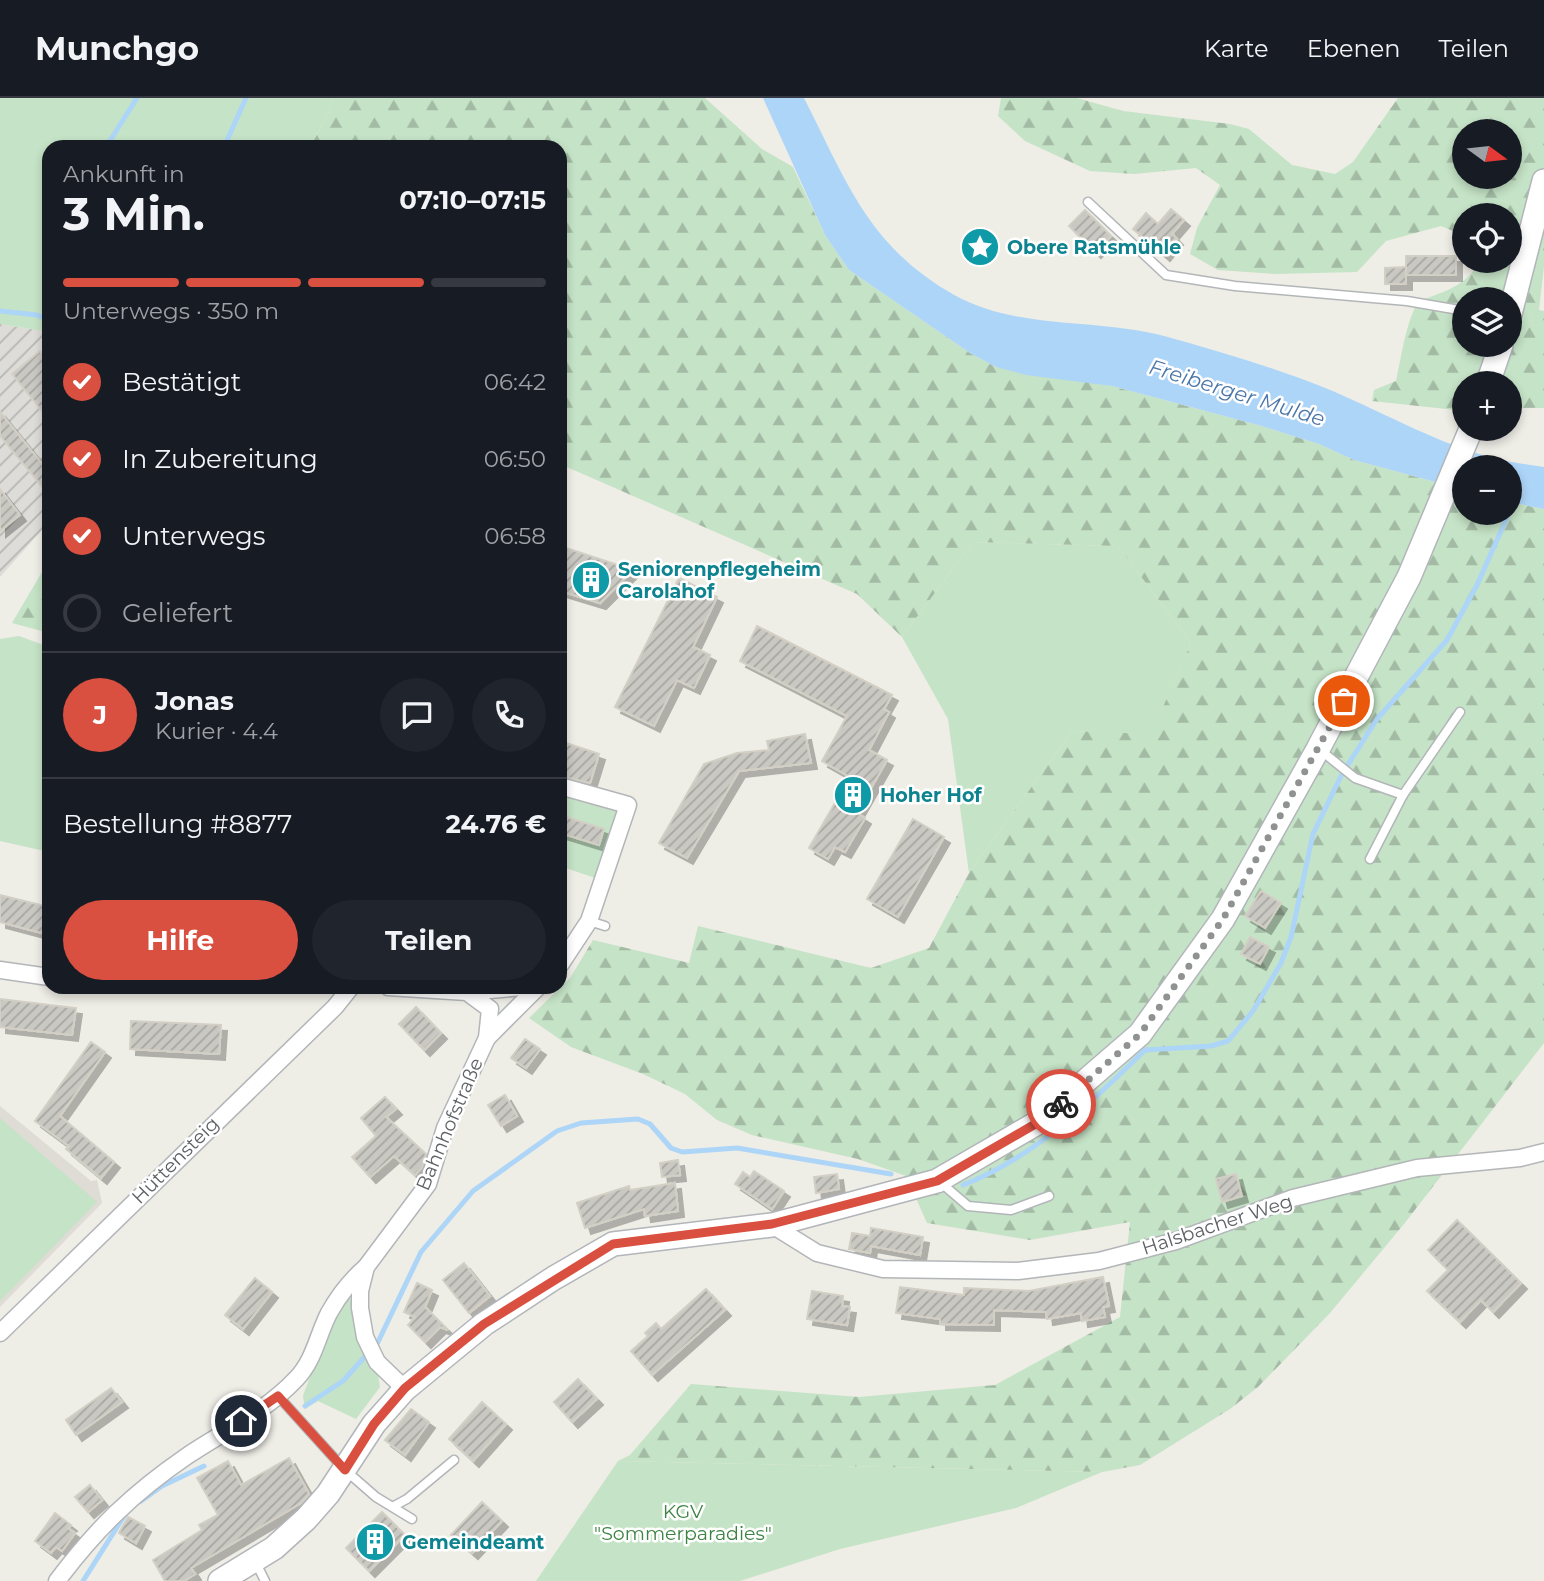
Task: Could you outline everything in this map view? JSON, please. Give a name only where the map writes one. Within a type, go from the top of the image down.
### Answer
[{"type":"main road","points":[[1517,287],[1544,180]]},
{"type":"main road","points":[[220,1581],[260,1571],[345,1470],[374,1424],[405,1388],[484,1324],[613,1244],[772,1224],[937,1181],[1037,1123],[1140,1034],[1223,919],[1318,749],[1409,577],[1466,441]]},
{"type":"street","points":[[567,788],[628,805],[597,924],[567,957]]},
{"type":"street","points":[[0,970],[42,976]]},
{"type":"street","name":"Hüttensteig","points":[[0,1333],[345,994]]},
{"type":"street","name":"Bahnhofstraße","points":[[405,1388],[377,1362],[365,1337],[359,1308],[366,1267],[428,1184],[445,1128],[487,1038],[490,1009],[470,994]]},
{"type":"street","name":"Bahnhofstraße","points":[[487,1038],[531,994]]},
{"type":"street","name":"Halsbacher Weg","points":[[772,1224],[817,1253],[883,1269],[1018,1270],[1099,1261],[1177,1241],[1293,1198],[1417,1168],[1544,1152]]},
{"type":"street","points":[[57,1581],[117,1509],[184,1458],[278,1396],[299,1378],[329,1313],[349,1282],[366,1267]]},
{"type":"lane","points":[[1088,202],[1166,275],[1235,286],[1407,301],[1452,309]]},
{"type":"lane","points":[[1370,859],[1403,795],[1460,712]]},
{"type":"lane","points":[[1318,749],[1349,773],[1403,795]]},
{"type":"lane","points":[[937,1181],[968,1206],[1011,1210],[1049,1196]]},
{"type":"lane","points":[[278,1396],[345,1470],[376,1497],[394,1506],[412,1520]]},
{"type":"lane","points":[[394,1506],[428,1483],[454,1460]]},
{"type":"shaded area","points":[[0,324],[42,331],[42,530],[0,577]]},
{"type":"shaded area","points":[[0,1106],[91,1181],[97,1180],[102,1203],[0,1307]]},
{"type":"green space","points":[[0,98],[332,98],[328,114],[314,140],[42,140],[42,331],[0,324]]},
{"type":"green space","points":[[332,98],[705,98],[762,149],[793,167],[825,235],[849,270],[970,353],[996,367],[1112,386],[1258,425],[1319,444],[1354,460],[1452,486],[1452,525],[1522,525],[1522,504],[1544,509],[1544,1043],[1404,1224],[1330,1313],[1258,1387],[1230,1409],[1140,1465],[1102,1472],[618,1461],[630,1455],[691,1384],[859,1397],[995,1385],[1120,1317],[1130,1222],[1030,1240],[927,1223],[906,1176],[858,1159],[752,1135],[717,1120],[685,1094],[643,1074],[571,1047],[529,1018],[554,994],[567,994],[567,981],[593,940],[689,963],[698,926],[871,968],[929,948],[969,873],[1072,731],[1151,734],[1191,643],[1118,546],[973,542],[902,637],[857,594],[567,467],[567,140],[314,140],[328,114]]},
{"type":"green space","points":[[1001,98],[1077,98],[1123,111],[1230,124],[1249,129],[1292,165],[1335,174],[1353,162],[1398,98],[1544,98],[1544,266],[1539,310],[1544,311],[1544,408],[1522,408],[1522,371],[1452,371],[1452,410],[1372,401],[1374,390],[1396,381],[1407,330],[1418,301],[1452,287],[1452,357],[1522,357],[1522,287],[1453,287],[1471,273],[1522,273],[1522,203],[1452,203],[1452,231],[1441,226],[1386,241],[1357,272],[1274,274],[1218,270],[1190,254],[1197,228],[1220,185],[1196,168],[1134,174],[1090,171],[1025,141],[998,116]]},
{"type":"green space","points":[[973,542],[1118,546],[1191,643],[1151,735],[1072,731],[969,873],[948,719],[902,637]]},
{"type":"green space","points":[[42,572],[42,631],[12,623]]},
{"type":"green space","points":[[19,636],[42,644],[42,850],[0,841],[0,639]]},
{"type":"green space","points":[[567,796],[622,812],[601,880],[567,868]]},
{"type":"green space","points":[[0,1118],[97,1202],[0,1301]]},
{"type":"green space","points":[[350,1298],[357,1329],[378,1374],[380,1387],[356,1419],[318,1401],[305,1409],[303,1396],[334,1311]]},
{"type":"green space","name":"KGV \"Sommerparadies\"","points":[[618,1461],[1102,1472],[1016,1508],[840,1549],[740,1581],[536,1581]]},
{"type":"water","name":"Freiberger Mulde","points":[[763,98],[804,98],[848,185],[881,234],[926,277],[956,296],[980,307],[1006,314],[1138,331],[1229,355],[1335,392],[1415,429],[1484,455],[1452,455],[1452,486],[1354,460],[1319,444],[1258,425],[1112,386],[1026,375],[996,367],[970,353],[849,270],[825,235]]},
{"type":"water","points":[[1522,463],[1544,467],[1544,509],[1522,504]]},
{"type":"building","points":[[1171,209],[1184,220],[1172,234],[1177,239],[1164,255],[1133,229],[1146,213],[1158,224]]},
{"type":"building","points":[[1085,210],[1111,236],[1095,252],[1069,226]]},
{"type":"building","points":[[1406,256],[1452,256],[1452,273],[1456,273],[1456,275],[1406,275]]},
{"type":"building","points":[[1406,267],[1406,284],[1385,284],[1385,268]]},
{"type":"building","points":[[40,351],[42,411],[12,374]]},
{"type":"building","points":[[0,412],[42,463],[42,487],[0,436]]},
{"type":"building","points":[[0,489],[20,515],[0,531]]},
{"type":"building","name":"Seniorenpflegeheim Carolahof","points":[[567,548],[633,570],[600,603],[567,593]]},
{"type":"building","points":[[679,578],[717,597],[693,647],[710,655],[694,688],[677,680],[654,726],[615,707]]},
{"type":"building","points":[[757,626],[892,695],[884,709],[889,712],[869,750],[887,760],[857,813],[865,818],[845,852],[835,847],[828,859],[809,848],[850,777],[822,761],[847,716],[740,661]]},
{"type":"building","points":[[805,734],[811,763],[739,771],[687,858],[659,843],[704,764],[737,753],[769,750],[767,741]]},
{"type":"building","points":[[567,743],[599,754],[590,783],[567,778]]},
{"type":"building","points":[[567,817],[604,829],[599,845],[567,835]]},
{"type":"building","points":[[913,819],[944,837],[898,917],[867,899]]},
{"type":"building","points":[[1261,891],[1281,903],[1265,928],[1245,916]]},
{"type":"building","points":[[0,895],[42,905],[42,933],[0,922]]},
{"type":"building","points":[[1250,937],[1269,947],[1260,964],[1241,954]]},
{"type":"building","points":[[0,999],[76,1008],[72,1035],[0,1027]]},
{"type":"building","points":[[416,1007],[441,1033],[424,1050],[399,1024]]},
{"type":"building","points":[[131,1021],[221,1025],[219,1054],[130,1049]]},
{"type":"building","points":[[525,1039],[540,1049],[526,1068],[511,1058]]},
{"type":"building","points":[[91,1042],[105,1052],[60,1116],[114,1162],[101,1178],[66,1149],[69,1146],[35,1121]]},
{"type":"building","points":[[505,1095],[517,1116],[501,1126],[488,1105]]},
{"type":"building","points":[[385,1097],[396,1109],[386,1117],[426,1154],[422,1167],[415,1175],[394,1156],[370,1177],[352,1157],[376,1136],[361,1118]]},
{"type":"building","points":[[678,1160],[680,1175],[662,1177],[660,1163]]},
{"type":"building","points":[[754,1171],[784,1191],[772,1209],[735,1184],[743,1172],[750,1177]]},
{"type":"building","points":[[837,1174],[839,1189],[816,1193],[814,1177]]},
{"type":"building","points":[[1236,1174],[1242,1196],[1222,1202],[1216,1179]]},
{"type":"building","points":[[675,1183],[678,1211],[645,1216],[644,1209],[585,1228],[577,1203],[629,1186],[630,1190]]},
{"type":"building","points":[[1457,1220],[1521,1283],[1493,1312],[1481,1300],[1460,1322],[1427,1291],[1448,1270],[1428,1250]]},
{"type":"building","points":[[871,1228],[923,1237],[920,1255],[871,1246],[870,1253],[849,1249],[852,1233],[870,1236]]},
{"type":"building","points":[[464,1263],[490,1296],[469,1313],[443,1280]]},
{"type":"building","points":[[1103,1277],[1109,1306],[1103,1307],[1105,1317],[1082,1321],[1081,1313],[1047,1319],[1046,1312],[994,1310],[994,1325],[940,1324],[940,1319],[896,1313],[900,1287],[964,1295],[964,1288],[1029,1291]]},
{"type":"building","points":[[255,1278],[272,1292],[243,1329],[225,1315]]},
{"type":"building","points":[[417,1283],[432,1290],[425,1307],[448,1330],[440,1327],[425,1342],[408,1325],[415,1317],[404,1312]]},
{"type":"building","points":[[706,1289],[725,1310],[652,1375],[631,1351],[648,1336],[645,1333],[656,1323],[661,1329]]},
{"type":"building","points":[[812,1291],[843,1296],[842,1306],[850,1307],[847,1325],[807,1319]]},
{"type":"building","points":[[578,1379],[597,1399],[572,1422],[554,1402]]},
{"type":"building","points":[[111,1388],[122,1402],[76,1435],[66,1420]]},
{"type":"building","points":[[482,1402],[506,1424],[473,1461],[449,1439]]},
{"type":"building","points":[[411,1409],[429,1422],[405,1455],[385,1440]]},
{"type":"building","points":[[289,1458],[309,1494],[301,1503],[191,1568],[195,1574],[184,1581],[165,1581],[153,1560],[202,1530],[199,1525],[218,1515],[197,1478],[228,1461],[241,1485]]},
{"type":"building","points":[[90,1485],[102,1500],[88,1512],[75,1497]]},
{"type":"building","points":[[482,1502],[502,1521],[472,1553],[451,1535]]},
{"type":"building","name":"Gemeindeamt","points":[[382,1512],[405,1535],[369,1571],[346,1548]]},
{"type":"building","points":[[55,1513],[71,1525],[68,1528],[75,1533],[62,1551],[56,1547],[51,1553],[35,1541]]},
{"type":"building","points":[[128,1517],[145,1526],[136,1543],[119,1533]]},
{"type":"waterway","points":[[110,140],[137,98]]},
{"type":"waterway","points":[[227,140],[246,98]]},
{"type":"waterway","points":[[0,311],[42,317]]},
{"type":"waterway","points":[[963,1185],[1014,1160],[1060,1127],[1145,1050],[1211,1046],[1228,1041],[1253,1011],[1281,963],[1291,937],[1313,834],[1342,774],[1377,719],[1447,640],[1477,585],[1504,525]]},
{"type":"waterway","points":[[305,1406],[343,1381],[378,1342],[421,1252],[473,1191],[557,1131],[581,1123],[638,1119],[650,1124],[671,1148],[682,1152],[737,1148],[891,1174]]},
{"type":"waterway","points":[[141,1501],[162,1486],[204,1466]]},
{"type":"waterway","points":[[83,1581],[126,1513]]},
{"type":"way so far","points":[[1061,1104],[1140,1034],[1223,919],[1344,701]]},
{"type":"place","name":"Obere Ratsmühle","points":[[980,247]]},
{"type":"place","name":"Seniorenpflegeheim Carolahof","points":[[591,580]]},
{"type":"place","name":"Hoher Hof","points":[[853,795]]},
{"type":"place","name":"Gemeindeamt","points":[[375,1542]]},
{"type":"route","points":[[241,1421],[278,1396],[345,1470],[374,1424],[405,1388],[484,1324],[554,1278],[613,1244],[772,1224],[937,1181],[1037,1123],[1061,1104]]}]
